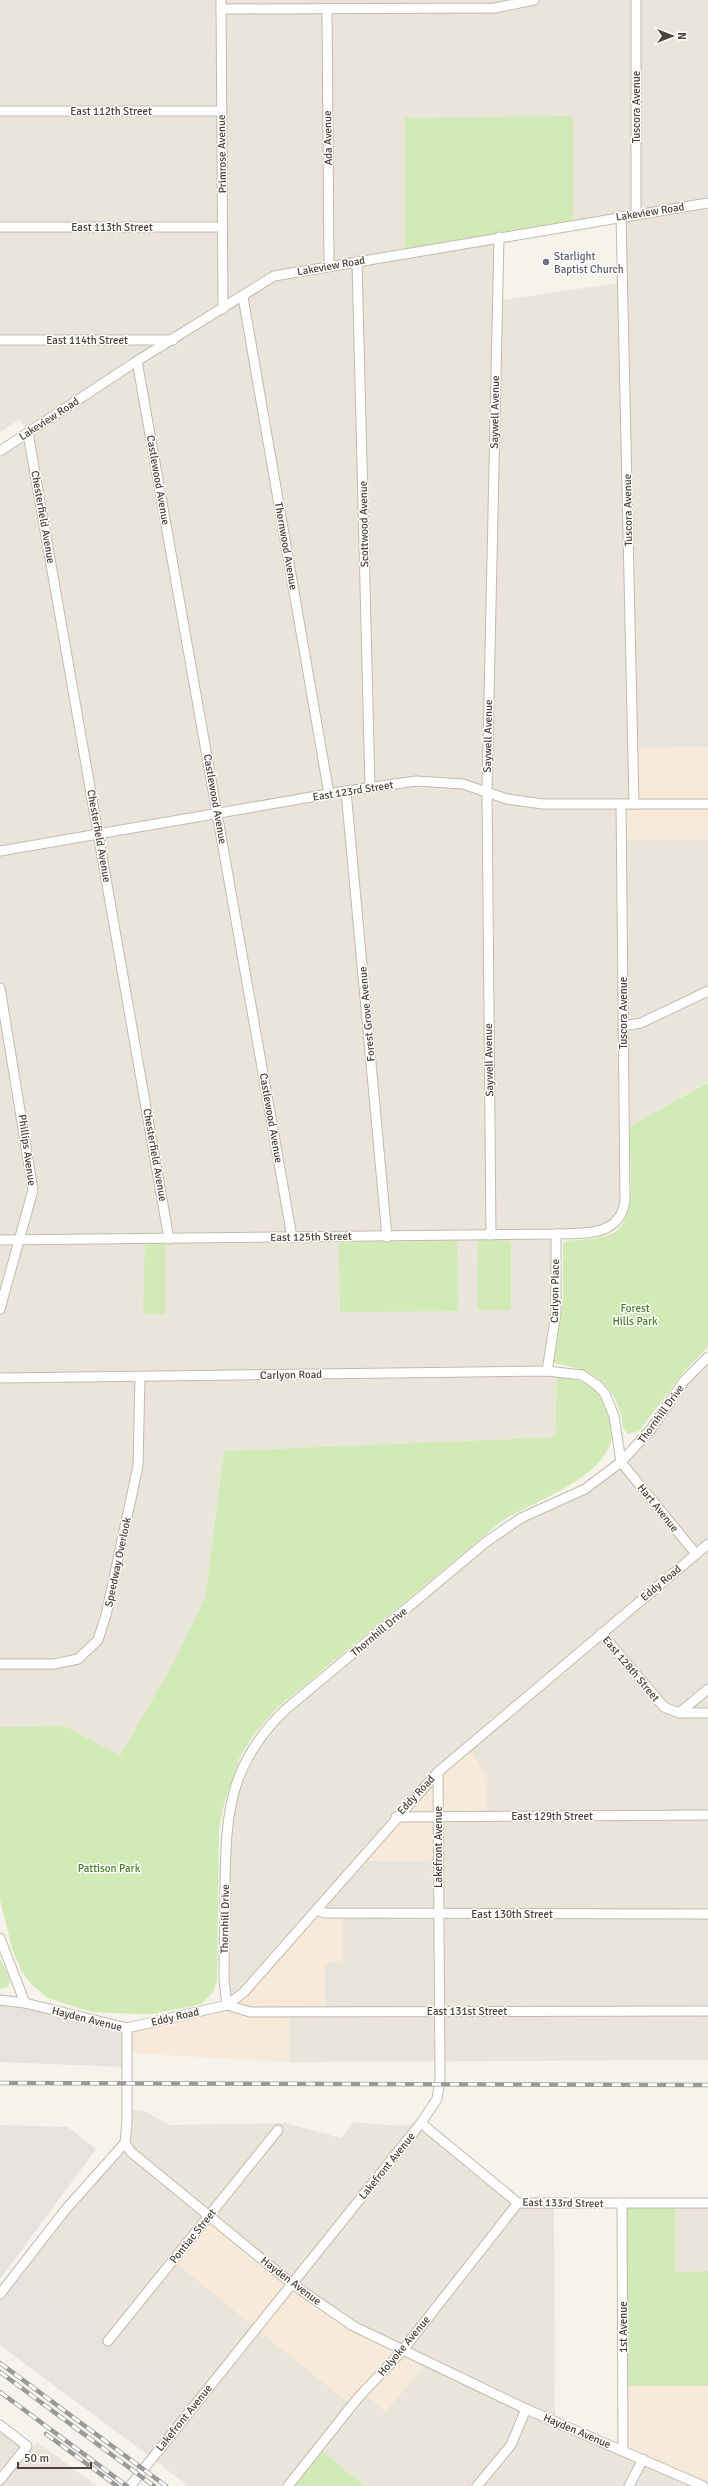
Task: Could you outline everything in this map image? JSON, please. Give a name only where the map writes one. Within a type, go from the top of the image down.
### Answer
[{"type":"street","points":[[221,4],[327,9],[496,8],[534,0]]},
{"type":"street","name":"Tuscora Avenue","points":[[636,0],[636,214]]},
{"type":"street","name":"Primrose Avenue","points":[[221,4],[224,227],[223,308]]},
{"type":"street","name":"Ada Avenue","points":[[327,9],[329,266]]},
{"type":"street","name":"East 112th Street","points":[[0,111],[222,111]]},
{"type":"street","name":"Lakeview Road","points":[[0,451],[137,361],[174,340],[242,297],[258,284],[274,276],[622,216],[708,203]]},
{"type":"street","name":"Tuscora Avenue","points":[[622,216],[634,804]]},
{"type":"street","name":"East 113th Street","points":[[0,227],[224,227]]},
{"type":"street","name":"Saywell Avenue","points":[[491,1235],[487,790],[499,237]]},
{"type":"street","name":"Scottwood Avenue","points":[[357,261],[370,787]]},
{"type":"street","name":"Thornwood Avenue","points":[[242,297],[329,794]]},
{"type":"street","name":"East 114th Street","points":[[0,340],[174,340]]},
{"type":"street","name":"Castlewood Avenue","points":[[137,361],[292,1237]]},
{"type":"street","name":"Chesterfield Avenue","points":[[28,433],[169,1238]]},
{"type":"street","name":"East 123rd Street","points":[[0,851],[346,791],[416,781],[442,781],[487,790],[507,799],[543,804],[708,804]]},
{"type":"street","name":"Forest Grove Avenue","points":[[346,791],[387,1237]]},
{"type":"street","name":"Tuscora Avenue","points":[[618,1220],[625,1201],[621,804]]},
{"type":"street","name":"Phillips Avenue","points":[[0,988],[2,1012],[33,1190],[0,1308]]},
{"type":"street","points":[[623,1026],[641,1023],[708,991]]},
{"type":"street","name":"East 125th Street","points":[[0,1240],[556,1234],[597,1232],[608,1228],[618,1220]]},
{"type":"street","name":"Carlyon Place","points":[[547,1371],[556,1313],[556,1234]]},
{"type":"street","name":"Thornhill Drive","points":[[227,2005],[224,1981],[226,1834],[229,1806],[241,1771],[261,1736],[285,1710],[486,1542],[521,1518],[585,1489],[621,1462],[639,1444],[684,1381],[708,1357]]},
{"type":"street","name":"Carlyon Road","points":[[0,1378],[547,1371],[582,1375],[597,1385],[610,1404],[621,1462]]},
{"type":"street","name":"Speedway Overlook","points":[[0,1664],[54,1664],[78,1659],[98,1640],[108,1607],[138,1466],[140,1377]]},
{"type":"street","name":"Hart Avenue","points":[[621,1462],[696,1554]]},
{"type":"street","name":"Eddy Road","points":[[127,2028],[227,2005],[244,1992],[317,1910],[396,1817],[438,1772],[708,1544]]},
{"type":"street","name":"East 128th Street","points":[[601,1633],[652,1695],[664,1707],[679,1713],[708,1713]]},
{"type":"street","points":[[679,1713],[708,1689]]},
{"type":"street","name":"Lakefront Avenue","points":[[130,2486],[291,2283],[421,2123],[439,2092],[440,2011],[438,1772]]},
{"type":"street","name":"East 129th Street","points":[[396,1817],[708,1815]]},
{"type":"street","name":"East 130th Street","points":[[317,1910],[324,1913],[708,1914]]},
{"type":"street","points":[[0,1938],[25,2003]]},
{"type":"street","name":"Hayden Avenue","points":[[0,2000],[25,2003],[127,2028],[127,2122],[125,2143],[131,2152],[291,2283],[353,2326],[402,2351],[526,2409],[703,2486]]},
{"type":"street","name":"East 131st Street","points":[[227,2005],[250,2012],[708,2011]]},
{"type":"street","name":"East 133rd Street","points":[[421,2123],[518,2203],[708,2203]]},
{"type":"street","name":"Pontiac Street","points":[[108,2341],[278,2130]]},
{"type":"street","points":[[0,2294],[66,2208],[125,2143]]},
{"type":"street","name":"Holyoke Avenue","points":[[288,2486],[354,2403],[402,2351],[518,2203]]},
{"type":"street","name":"1st Avenue","points":[[622,2203],[623,2451]]},
{"type":"street","points":[[477,2486],[511,2445],[526,2409]]},
{"type":"street","points":[[0,2425],[27,2446],[0,2480]]},
{"type":"street","points":[[629,2486],[643,2459]]},
{"type":"shaded area","points":[[0,0],[708,0],[708,747],[633,748],[634,804],[622,840],[708,840],[708,1081],[624,1130],[625,1201],[614,1225],[556,1234],[557,1281],[547,1370],[557,1371],[555,1437],[224,1451],[205,1598],[174,1662],[120,1757],[65,1726],[0,1727],[0,451],[28,433],[20,419],[0,432]],"holes":[[[621,216],[623,282],[497,301],[499,237]]]},
{"type":"shaded area","points":[[708,747],[708,840],[622,840],[621,804],[634,804],[633,748]]},
{"type":"shaded area","points":[[708,1357],[708,2060],[289,2062],[289,2012],[325,1963],[342,1963],[343,1913],[227,2005],[229,1806],[261,1735],[486,1542],[569,1497],[621,1462]]},
{"type":"shaded area","points":[[469,1746],[487,1778],[487,1816],[438,1816],[438,1861],[359,1861]]},
{"type":"shaded area","points":[[317,1910],[343,1913],[343,1963],[325,1963],[325,2012],[289,2012],[289,2062],[127,2053],[127,2028],[227,2005]]},
{"type":"shaded area","points":[[0,2000],[127,2028],[127,2067],[0,2062]]},
{"type":"shaded area","points":[[127,2110],[143,2110],[169,2125],[285,2123],[341,2138],[354,2122],[397,2126],[421,2123],[518,2203],[554,2203],[555,2421],[703,2486],[364,2486],[318,2447],[288,2486],[188,2486],[152,2458],[194,2405],[17,2272],[125,2143]],"holes":[[[353,2326],[386,2411],[364,2393]]]},
{"type":"shaded area","points":[[0,2125],[68,2127],[96,2149],[0,2279]]},
{"type":"shaded area","points":[[708,2203],[708,2271],[675,2272],[675,2204]]},
{"type":"shaded area","points":[[209,2216],[353,2326],[427,2363],[386,2411],[364,2393],[352,2406],[173,2261]]},
{"type":"shaded area","points":[[17,2272],[194,2405],[152,2458],[0,2345],[0,2294]]},
{"type":"shaded area","points":[[623,2386],[708,2386],[708,2486],[703,2486],[623,2451]]},
{"type":"shaded area","points":[[0,2431],[28,2452],[37,2442],[97,2486],[0,2486]]},
{"type":"green space","points":[[573,116],[573,224],[405,253],[405,118]]},
{"type":"green space","name":"Forest Hills Park","points":[[708,1082],[708,1347],[686,1369],[639,1431],[628,1434],[623,1427],[617,1402],[605,1384],[579,1369],[556,1364],[553,1361],[563,1300],[563,1244],[566,1241],[597,1238],[609,1235],[615,1232],[622,1225],[627,1214],[630,1200],[631,1168],[629,1127]]},
{"type":"green space","points":[[478,1240],[511,1241],[511,1310],[477,1310]]},
{"type":"green space","points":[[457,1241],[458,1311],[340,1312],[339,1242]]},
{"type":"green space","points":[[145,1243],[165,1244],[165,1314],[143,1314]]},
{"type":"green space","name":"Pattison Park","points":[[557,1376],[574,1379],[587,1384],[598,1394],[607,1409],[612,1430],[608,1449],[596,1465],[579,1479],[559,1491],[502,1521],[276,1709],[255,1733],[240,1757],[225,1800],[219,1828],[217,1981],[213,1992],[201,2004],[153,2014],[93,2012],[46,1997],[31,1984],[22,1972],[13,1952],[0,1900],[0,1727],[65,1726],[120,1756],[174,1662],[205,1598],[224,1451],[555,1437]]},
{"type":"green space","points":[[0,1959],[10,1979],[8,1987],[0,1989]]},
{"type":"green space","points":[[622,2203],[675,2204],[675,2272],[708,2271],[708,2386],[623,2386]]},
{"type":"green space","points":[[318,2447],[364,2486],[288,2486]]},
{"type":"railway","points":[[0,2083],[708,2085]]},
{"type":"railway","points":[[0,2363],[166,2486]]},
{"type":"railway","points":[[0,2372],[154,2486]]},
{"type":"railway","points":[[0,2392],[127,2486]]},
{"type":"railway","points":[[46,2434],[117,2486]]},
{"type":"place","name":"Starlight Baptist Church","points":[[546,262]]}]
